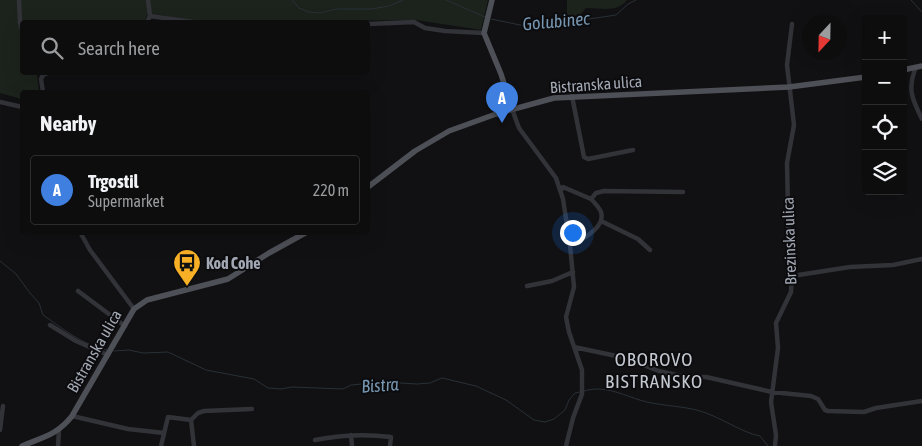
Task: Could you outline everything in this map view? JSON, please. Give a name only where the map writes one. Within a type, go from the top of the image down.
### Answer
[{"type":"main road","points":[[492,0],[484,33],[501,74],[512,109]]},
{"type":"main road","name":"Bistranska ulica","points":[[370,184],[396,164],[435,138],[472,121],[554,98],[789,86],[862,77]]},
{"type":"main road","name":"Bistranska ulica","points":[[22,446],[59,431],[72,416],[134,309],[147,300],[228,279],[302,235]]},
{"type":"street","points":[[19,0],[20,23]]},
{"type":"street","points":[[148,0],[150,16],[148,20]]},
{"type":"street","points":[[150,16],[179,20]]},
{"type":"street","points":[[370,24],[414,22],[425,28],[484,33]]},
{"type":"street","points":[[789,86],[788,54],[792,24]]},
{"type":"street","points":[[919,66],[912,75],[910,91],[922,119]]},
{"type":"street","points":[[42,90],[43,75]]},
{"type":"street","name":"Brezinska ulica","points":[[775,446],[776,436],[771,402],[778,348],[776,322],[791,292],[792,276],[789,257],[787,163],[794,125],[789,86]]},
{"type":"street","points":[[572,96],[584,157],[588,159],[633,150]]},
{"type":"street","points":[[0,102],[20,107]]},
{"type":"street","points":[[512,109],[519,128],[556,178],[561,190],[570,245],[574,287],[566,317],[582,370],[582,394],[566,446]]},
{"type":"street","points":[[561,190],[563,186],[591,198],[600,209],[602,218],[601,222],[589,235],[570,245]]},
{"type":"street","points":[[591,198],[596,193],[604,191],[683,192]]},
{"type":"street","points":[[601,222],[638,239],[650,250]]},
{"type":"street","points":[[82,235],[90,250],[134,309]]},
{"type":"street","points":[[792,276],[850,267],[893,265],[922,259]]},
{"type":"street","points":[[527,286],[552,281],[573,272]]},
{"type":"street","points":[[78,291],[125,326]]},
{"type":"street","points":[[50,324],[76,341],[110,352]]},
{"type":"street","points":[[574,347],[621,357],[659,371],[686,377],[706,377],[772,392],[811,396],[818,399],[828,412],[864,412],[876,408],[922,401]]},
{"type":"street","points":[[0,430],[3,406]]},
{"type":"street","points":[[191,420],[198,413],[204,411],[252,409]]},
{"type":"street","points":[[72,416],[128,429],[164,432]]},
{"type":"street","points":[[161,446],[168,417],[191,420]]},
{"type":"street","points":[[191,420],[194,446]]},
{"type":"street","points":[[58,446],[59,431]]},
{"type":"street","points":[[315,440],[351,435],[392,436],[390,446]]},
{"type":"street","points":[[351,435],[352,446]]},
{"type":"shaded area","points":[[0,0],[488,0],[481,30],[416,20],[190,20],[148,13],[145,20],[20,20],[20,75],[37,75],[39,90],[20,90],[20,98],[0,93]]},
{"type":"shaded area","points":[[567,0],[627,0],[614,8],[586,8],[579,16],[572,17],[567,14]]},
{"type":"waterway","name":"Golubinec","points":[[292,0],[299,8],[319,13],[337,9],[371,9],[389,6],[403,0]]},
{"type":"waterway","name":"Golubinec","points":[[446,0],[485,17]]},
{"type":"waterway","name":"Golubinec","points":[[491,19],[525,26],[596,18],[616,15],[628,4],[636,0]]},
{"type":"waterway","name":"Golubinec","points":[[911,0],[922,12]]},
{"type":"waterway","name":"Bistra","points":[[0,261],[16,274],[39,303],[43,315],[82,341],[107,350]]},
{"type":"waterway","name":"Bistra","points":[[114,351],[168,352],[206,370],[254,379],[268,388],[343,389],[351,385],[384,382],[430,383],[442,378],[476,386],[506,400],[534,420],[545,422],[554,419],[565,410],[569,400],[575,393],[580,392]]},
{"type":"waterway","name":"Bistra","points":[[584,391],[592,389],[608,390],[647,402],[700,411],[760,436],[768,446]]},
{"type":"place","name":"Trgostil","points":[[502,123]]},
{"type":"place","name":"Kod Cohe","points":[[187,287]]},
{"type":"district","name":"OBOROVO BISTRANSKO","points":[[654,370]]}]
